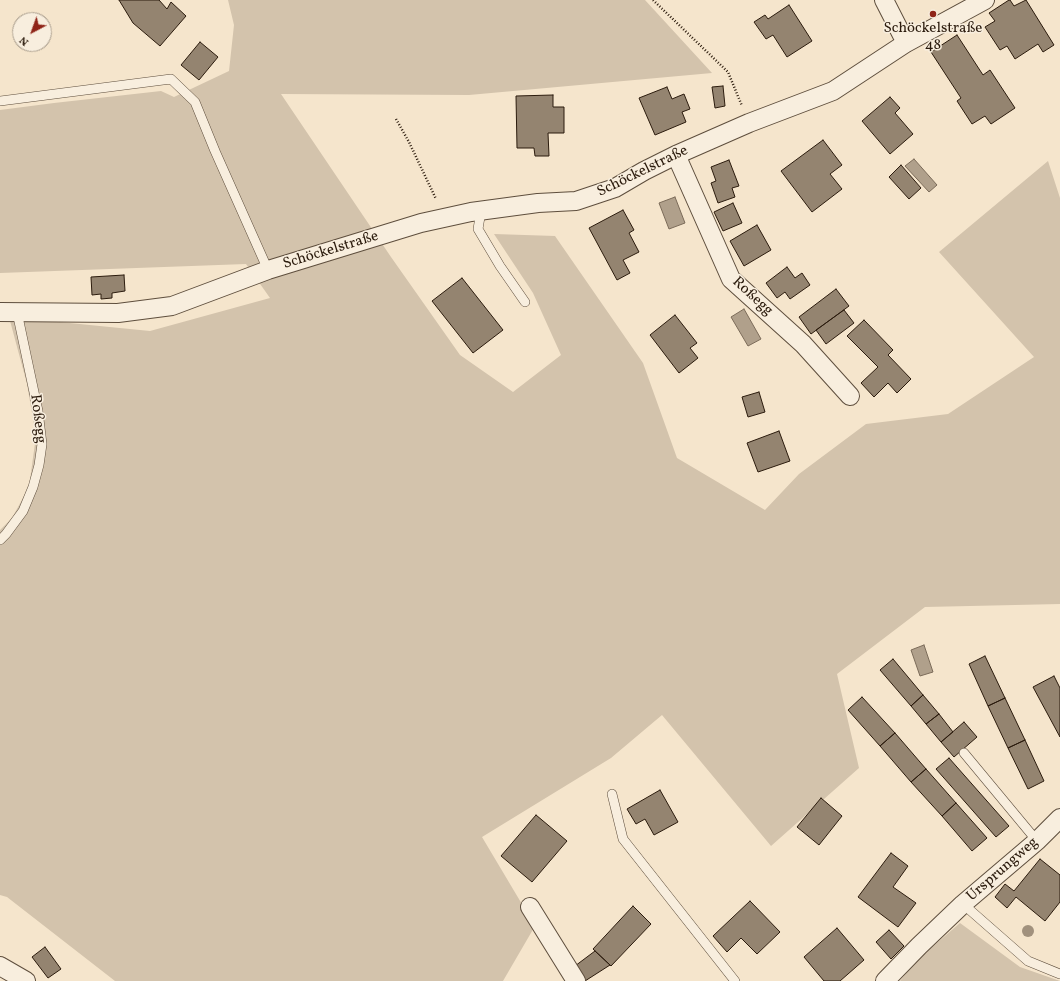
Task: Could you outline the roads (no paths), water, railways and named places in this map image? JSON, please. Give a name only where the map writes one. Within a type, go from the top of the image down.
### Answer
[{"type":"street","points":[[884,0],[906,43]]},
{"type":"street","name":"Schöckelstraße","points":[[9,312],[118,313],[172,306],[268,270],[421,223],[481,210],[538,203],[576,201],[616,188],[644,171],[676,155],[749,123],[833,91],[906,43],[985,0]]},
{"type":"street","name":"Roßegg","points":[[676,155],[731,279],[803,344],[850,396]]},
{"type":"street","name":"Ursprungweg","points":[[885,981],[963,904],[1037,841],[1060,818]]},
{"type":"street","points":[[530,908],[576,981]]},
{"type":"street","points":[[0,966],[26,981]]},
{"type":"lane","name":"Schöckelstraße","points":[[0,101],[171,79],[195,102],[268,270]]},
{"type":"lane","points":[[481,210],[478,229],[500,266],[525,302]]},
{"type":"lane","name":"Roßegg","points":[[0,540],[22,512],[33,487],[39,465],[42,444],[38,411],[9,312]]},
{"type":"lane","points":[[964,753],[1037,841]]},
{"type":"lane","points":[[612,794],[622,839],[735,981]]},
{"type":"lane","name":"Ursprungweg","points":[[963,904],[1028,962],[1060,974]]},
{"type":"place","name":"Schöckelstraße 48","points":[[933,14]]}]
